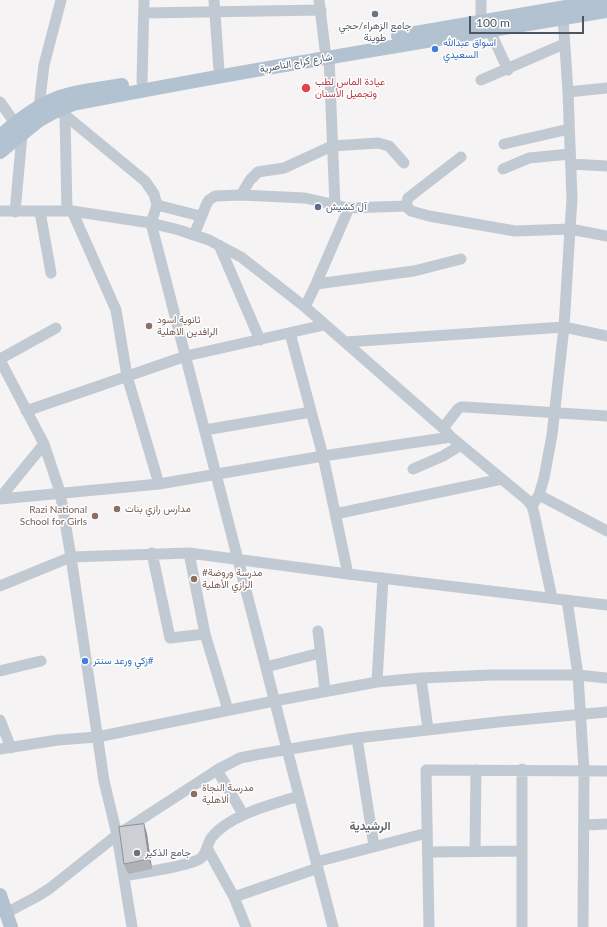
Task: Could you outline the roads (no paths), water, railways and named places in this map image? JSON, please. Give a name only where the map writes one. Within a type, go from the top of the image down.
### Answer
[{"type":"main road","name":"شارع كراج الناصرية","points":[[0,136],[15,123],[39,107],[57,98],[74,93],[486,27],[565,8],[607,1]]},
{"type":"main road","name":"شارع كراج الناصرية","points":[[565,8],[607,11]]},
{"type":"main road","name":"شارع كراج الناصرية","points":[[0,152],[38,121],[60,113],[81,102],[327,53]]},
{"type":"main road","points":[[0,895],[11,927]]},
{"type":"street","points":[[39,107],[44,65],[61,0]]},
{"type":"street","points":[[142,82],[144,0]]},
{"type":"street","points":[[214,0],[219,70]]},
{"type":"street","points":[[481,0],[486,27],[508,70]]},
{"type":"street","points":[[144,13],[215,13],[320,5],[327,53],[335,206]]},
{"type":"street","points":[[532,506],[539,495],[544,478],[552,435],[564,327],[572,199],[568,92],[564,44],[565,8]]},
{"type":"street","points":[[481,80],[508,70],[564,44]]},
{"type":"street","points":[[568,92],[607,88]]},
{"type":"street","points":[[0,102],[15,123]]},
{"type":"street","points":[[60,113],[145,181],[154,194],[157,205],[151,223],[333,927]]},
{"type":"street","points":[[60,113],[69,211],[116,310],[127,376],[159,484]]},
{"type":"street","points":[[504,144],[569,130]]},
{"type":"street","points":[[15,212],[22,135]]},
{"type":"street","points":[[241,195],[250,180],[258,172],[284,168],[332,146],[378,143],[389,146],[404,163]]},
{"type":"street","points":[[406,206],[408,198],[461,157]]},
{"type":"street","points":[[504,170],[529,158],[570,159],[607,166]]},
{"type":"street","points":[[194,235],[200,216],[211,198],[215,196],[241,195],[305,198],[349,208],[406,206],[411,211],[429,216],[515,231],[570,229],[607,236]]},
{"type":"street","points":[[157,205],[200,216]]},
{"type":"street","points":[[305,307],[349,208]]},
{"type":"street","points":[[0,211],[69,211],[151,223],[194,235],[219,245],[241,257],[305,307],[461,445],[526,499],[532,506],[552,598]]},
{"type":"street","points":[[40,212],[51,273]]},
{"type":"street","points":[[219,245],[260,340]]},
{"type":"street","points":[[316,284],[414,271],[461,258]]},
{"type":"street","points":[[26,411],[186,356],[324,325]]},
{"type":"street","points":[[346,342],[564,327],[607,336]]},
{"type":"street","points":[[56,328],[0,359],[44,444],[60,492],[71,556],[96,737],[117,836],[132,927]]},
{"type":"street","points":[[290,333],[323,456],[348,574]]},
{"type":"street","points":[[443,428],[461,407],[607,416]]},
{"type":"street","points":[[205,430],[311,412]]},
{"type":"street","points":[[0,498],[159,484],[323,456],[452,437]]},
{"type":"street","points":[[0,498],[44,444]]},
{"type":"street","points":[[413,468],[443,456],[461,445]]},
{"type":"street","points":[[335,514],[502,479]]},
{"type":"street","points":[[539,495],[607,531]]},
{"type":"street","points":[[152,553],[170,638],[206,634]]},
{"type":"street","points":[[189,553],[206,634],[228,710]]},
{"type":"street","points":[[0,586],[71,556],[189,553],[348,574],[607,605]]},
{"type":"street","points":[[377,682],[383,578]]},
{"type":"street","points":[[567,600],[578,675],[584,771],[583,927]]},
{"type":"street","points":[[318,631],[325,691]]},
{"type":"street","points":[[266,666],[320,653]]},
{"type":"street","points":[[0,671],[41,661]]},
{"type":"street","points":[[0,720],[5,749],[58,740],[96,737],[377,682],[422,678],[492,675],[578,675],[607,678]]},
{"type":"street","points":[[422,678],[428,729]]},
{"type":"street","points":[[6,912],[49,889],[117,836],[217,770],[240,758],[356,738],[428,729],[580,716],[607,712]]},
{"type":"street","points":[[356,738],[374,846]]},
{"type":"street","points":[[217,770],[243,814]]},
{"type":"street","points":[[429,927],[426,770],[607,771]]},
{"type":"street","points":[[475,852],[476,770]]},
{"type":"street","points":[[522,770],[522,927]]},
{"type":"street","points":[[124,876],[186,864],[200,859],[205,854],[211,837],[221,828],[243,814],[299,796]]},
{"type":"street","points":[[584,825],[607,824]]},
{"type":"street","points":[[234,897],[317,865],[374,846],[427,833]]},
{"type":"street","points":[[207,848],[234,897],[246,927]]},
{"type":"street","points":[[428,852],[521,851]]},
{"type":"place","name":"جامع الزهراء/حجي طوينة","points":[[375,14]]},
{"type":"place","name":"اسواق عبدالله السعيدي","points":[[435,49]]},
{"type":"place","name":"عيادة الماس لطب وتجميل الأسنان","points":[[306,88]]},
{"type":"place","name":"آل كشيش","points":[[318,207]]},
{"type":"place","name":"ثانوية اسود الرافدين الاهلية","points":[[149,326]]},
{"type":"place","name":"مدارس رازي بنات","points":[[117,509]]},
{"type":"place","name":"Razi National School for Girls","points":[[95,516]]},
{"type":"place","name":"#مدرسة وروضة الرازي الأهلية","points":[[194,579]]},
{"type":"place","name":"زكي ورعد سنتر#","points":[[85,661]]},
{"type":"place","name":"مدرسة النجاة ألاهلية","points":[[194,794]]},
{"type":"place","name":"جامع الذكير","points":[[137,853]]},
{"type":"district","name":"الرشيدية","points":[[370,826]]}]
